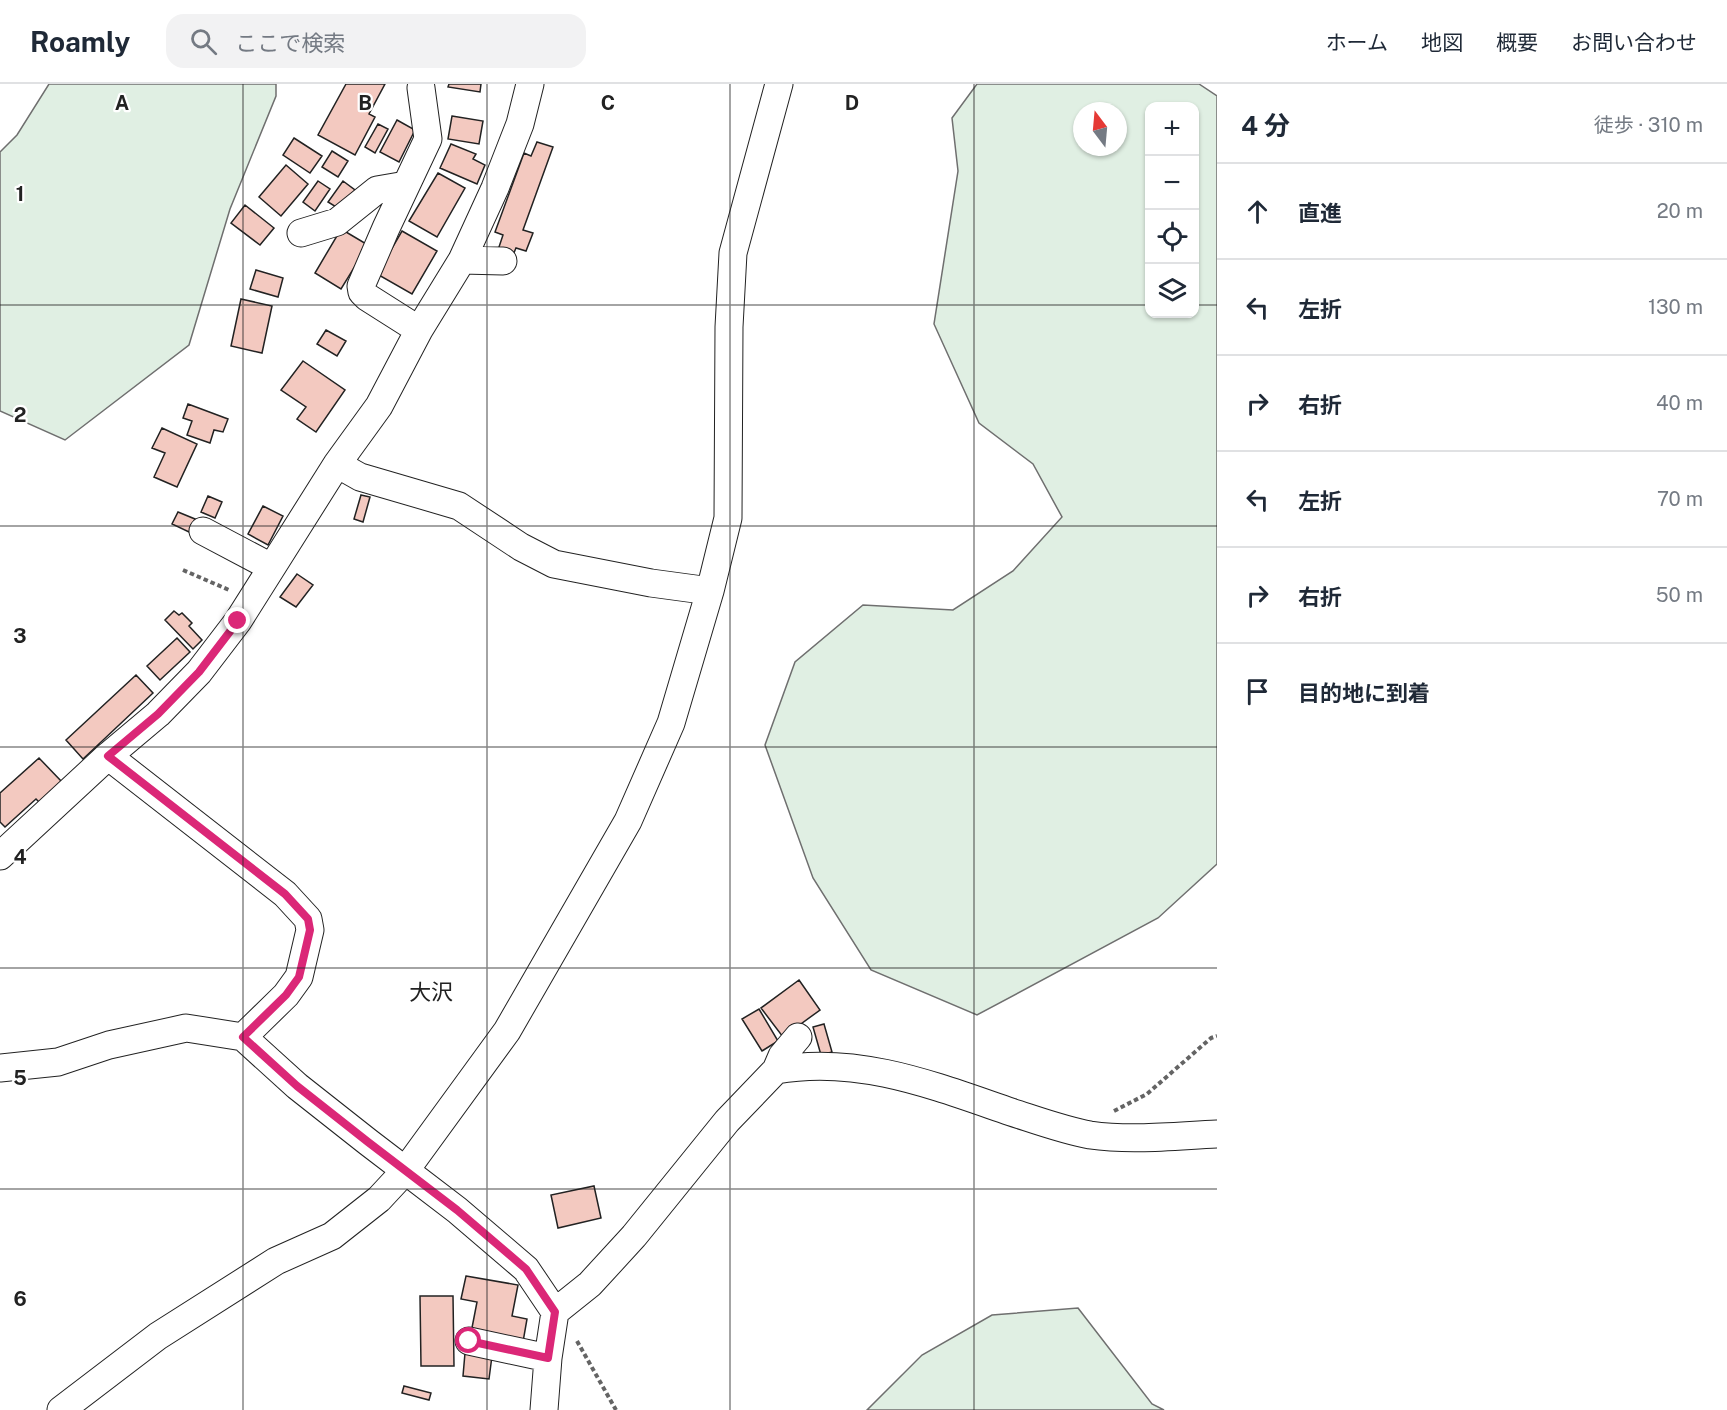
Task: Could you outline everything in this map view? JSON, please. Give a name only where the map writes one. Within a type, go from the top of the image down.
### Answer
[{"type":"street","points":[[0,855],[108,756],[158,714],[199,672],[238,621],[337,464],[378,406],[419,330],[462,260],[495,188],[516,134],[530,84]]},
{"type":"street","points":[[61,1410],[158,1336],[276,1262],[332,1236],[379,1199],[405,1171],[507,1031],[628,820],[672,723],[710,591],[728,518],[729,338],[733,253],[779,84]]},
{"type":"street","points":[[419,330],[367,297],[362,292],[361,286],[428,139],[421,88]]},
{"type":"street","points":[[301,233],[337,222],[377,190],[406,186]]},
{"type":"street","points":[[462,260],[503,261]]},
{"type":"street","points":[[337,464],[360,477],[459,506],[521,547],[554,564],[710,591]]},
{"type":"street","points":[[203,531],[271,567]]},
{"type":"street","points":[[108,756],[285,894],[308,919],[310,930],[299,977],[286,995],[243,1037]]},
{"type":"street","points":[[0,1068],[58,1062],[109,1045],[186,1028],[243,1037],[297,1086],[457,1210],[526,1269],[554,1319]]},
{"type":"street","points":[[544,1410],[554,1319],[634,1236],[727,1121],[776,1070],[782,1056],[798,1037]]},
{"type":"street","points":[[776,1070],[802,1065],[854,1067],[882,1072],[926,1083],[1036,1120],[1089,1134],[1150,1137],[1217,1134]]},
{"type":"street","points":[[469,1341],[548,1358]]},
{"type":"path","points":[[183,570],[251,599]]},
{"type":"path","points":[[1076,1131],[1147,1094],[1211,1038],[1217,1036]]},
{"type":"path","points":[[554,1319],[572,1331],[616,1410]]},
{"type":"green space","points":[[49,84],[276,84],[276,96],[230,209],[189,345],[65,440],[0,411],[0,152],[17,135]]},
{"type":"green space","points":[[977,84],[1199,84],[1217,96],[1217,864],[1158,918],[977,1015],[871,970],[813,878],[765,745],[795,662],[863,605],[953,610],[1013,571],[1062,517],[1033,464],[979,423],[934,324],[958,171],[952,118]]},
{"type":"green space","points":[[1078,1308],[1152,1404],[1164,1410],[867,1410],[922,1355],[992,1315]]},
{"type":"building","points":[[346,84],[385,84],[369,114],[375,117],[355,155],[318,135]]},
{"type":"building","points":[[449,84],[481,84],[480,92],[448,87]]},
{"type":"building","points":[[452,116],[483,121],[479,144],[448,139]]},
{"type":"building","points":[[397,120],[415,130],[399,162],[380,152]]},
{"type":"building","points":[[378,124],[388,129],[375,153],[365,147]]},
{"type":"building","points":[[294,138],[322,156],[310,173],[283,155]]},
{"type":"building","points":[[537,142],[553,147],[523,230],[533,233],[526,251],[516,248],[513,255],[498,250],[503,235],[495,232],[524,153],[531,156]]},
{"type":"building","points":[[451,144],[476,154],[473,159],[485,165],[477,184],[440,168]]},
{"type":"building","points":[[332,151],[348,161],[338,177],[322,167]]},
{"type":"building","points":[[286,165],[308,184],[281,216],[259,197]]},
{"type":"building","points":[[438,173],[465,188],[437,237],[409,221]]},
{"type":"building","points":[[318,181],[330,189],[315,211],[303,202]]},
{"type":"building","points":[[343,181],[355,190],[341,210],[328,202]]},
{"type":"building","points":[[245,205],[274,228],[260,245],[231,223]]},
{"type":"building","points":[[341,229],[368,245],[341,289],[315,273]]},
{"type":"building","points":[[402,231],[437,251],[412,294],[377,274]]},
{"type":"building","points":[[256,270],[283,278],[278,297],[250,289]]},
{"type":"building","points":[[241,299],[272,306],[262,353],[231,346]]},
{"type":"building","points":[[326,330],[346,341],[337,356],[317,344]]},
{"type":"building","points":[[303,361],[345,390],[316,432],[297,419],[306,407],[281,390]]},
{"type":"building","points":[[188,404],[228,419],[223,432],[214,430],[210,443],[187,435],[192,421],[183,418]]},
{"type":"building","points":[[162,428],[197,444],[177,487],[154,477],[165,453],[152,448]]},
{"type":"building","points":[[361,495],[370,497],[363,522],[354,519]]},
{"type":"building","points":[[208,496],[222,502],[215,518],[201,512]]},
{"type":"building","points":[[263,506],[283,516],[268,545],[248,534]]},
{"type":"building","points":[[178,512],[195,519],[189,532],[172,524]]},
{"type":"building","points":[[297,574],[313,585],[296,607],[280,597]]},
{"type":"building","points":[[174,611],[179,615],[182,613],[192,623],[189,626],[202,640],[193,649],[165,620]]},
{"type":"building","points":[[177,638],[190,652],[160,680],[147,666]]},
{"type":"building","points":[[136,675],[153,693],[83,759],[66,740]]},
{"type":"building","points":[[39,758],[62,782],[40,803],[36,799],[5,827],[0,822],[0,793]]},
{"type":"building","points":[[799,980],[820,1010],[783,1037],[761,1008]]},
{"type":"building","points":[[759,1009],[778,1041],[762,1051],[742,1019]]},
{"type":"building","points":[[824,1024],[832,1052],[821,1055],[813,1027]]},
{"type":"building","points":[[594,1186],[601,1218],[558,1228],[551,1195]]},
{"type":"building","points":[[466,1276],[518,1285],[512,1316],[527,1319],[523,1342],[471,1333],[477,1302],[461,1299]]},
{"type":"building","points":[[420,1296],[453,1296],[454,1366],[421,1366]]},
{"type":"building","points":[[465,1353],[492,1356],[489,1379],[463,1376]]},
{"type":"building","points":[[404,1386],[431,1393],[429,1400],[402,1393]]},
{"type":"district","name":"大沢","points":[[431,992]]},
{"type":"route","points":[[238,621],[199,672],[158,714],[108,756],[285,894],[308,919],[310,930],[299,977],[286,995],[243,1037],[297,1086],[457,1210],[526,1269],[555,1312],[548,1358],[469,1341]]}]
